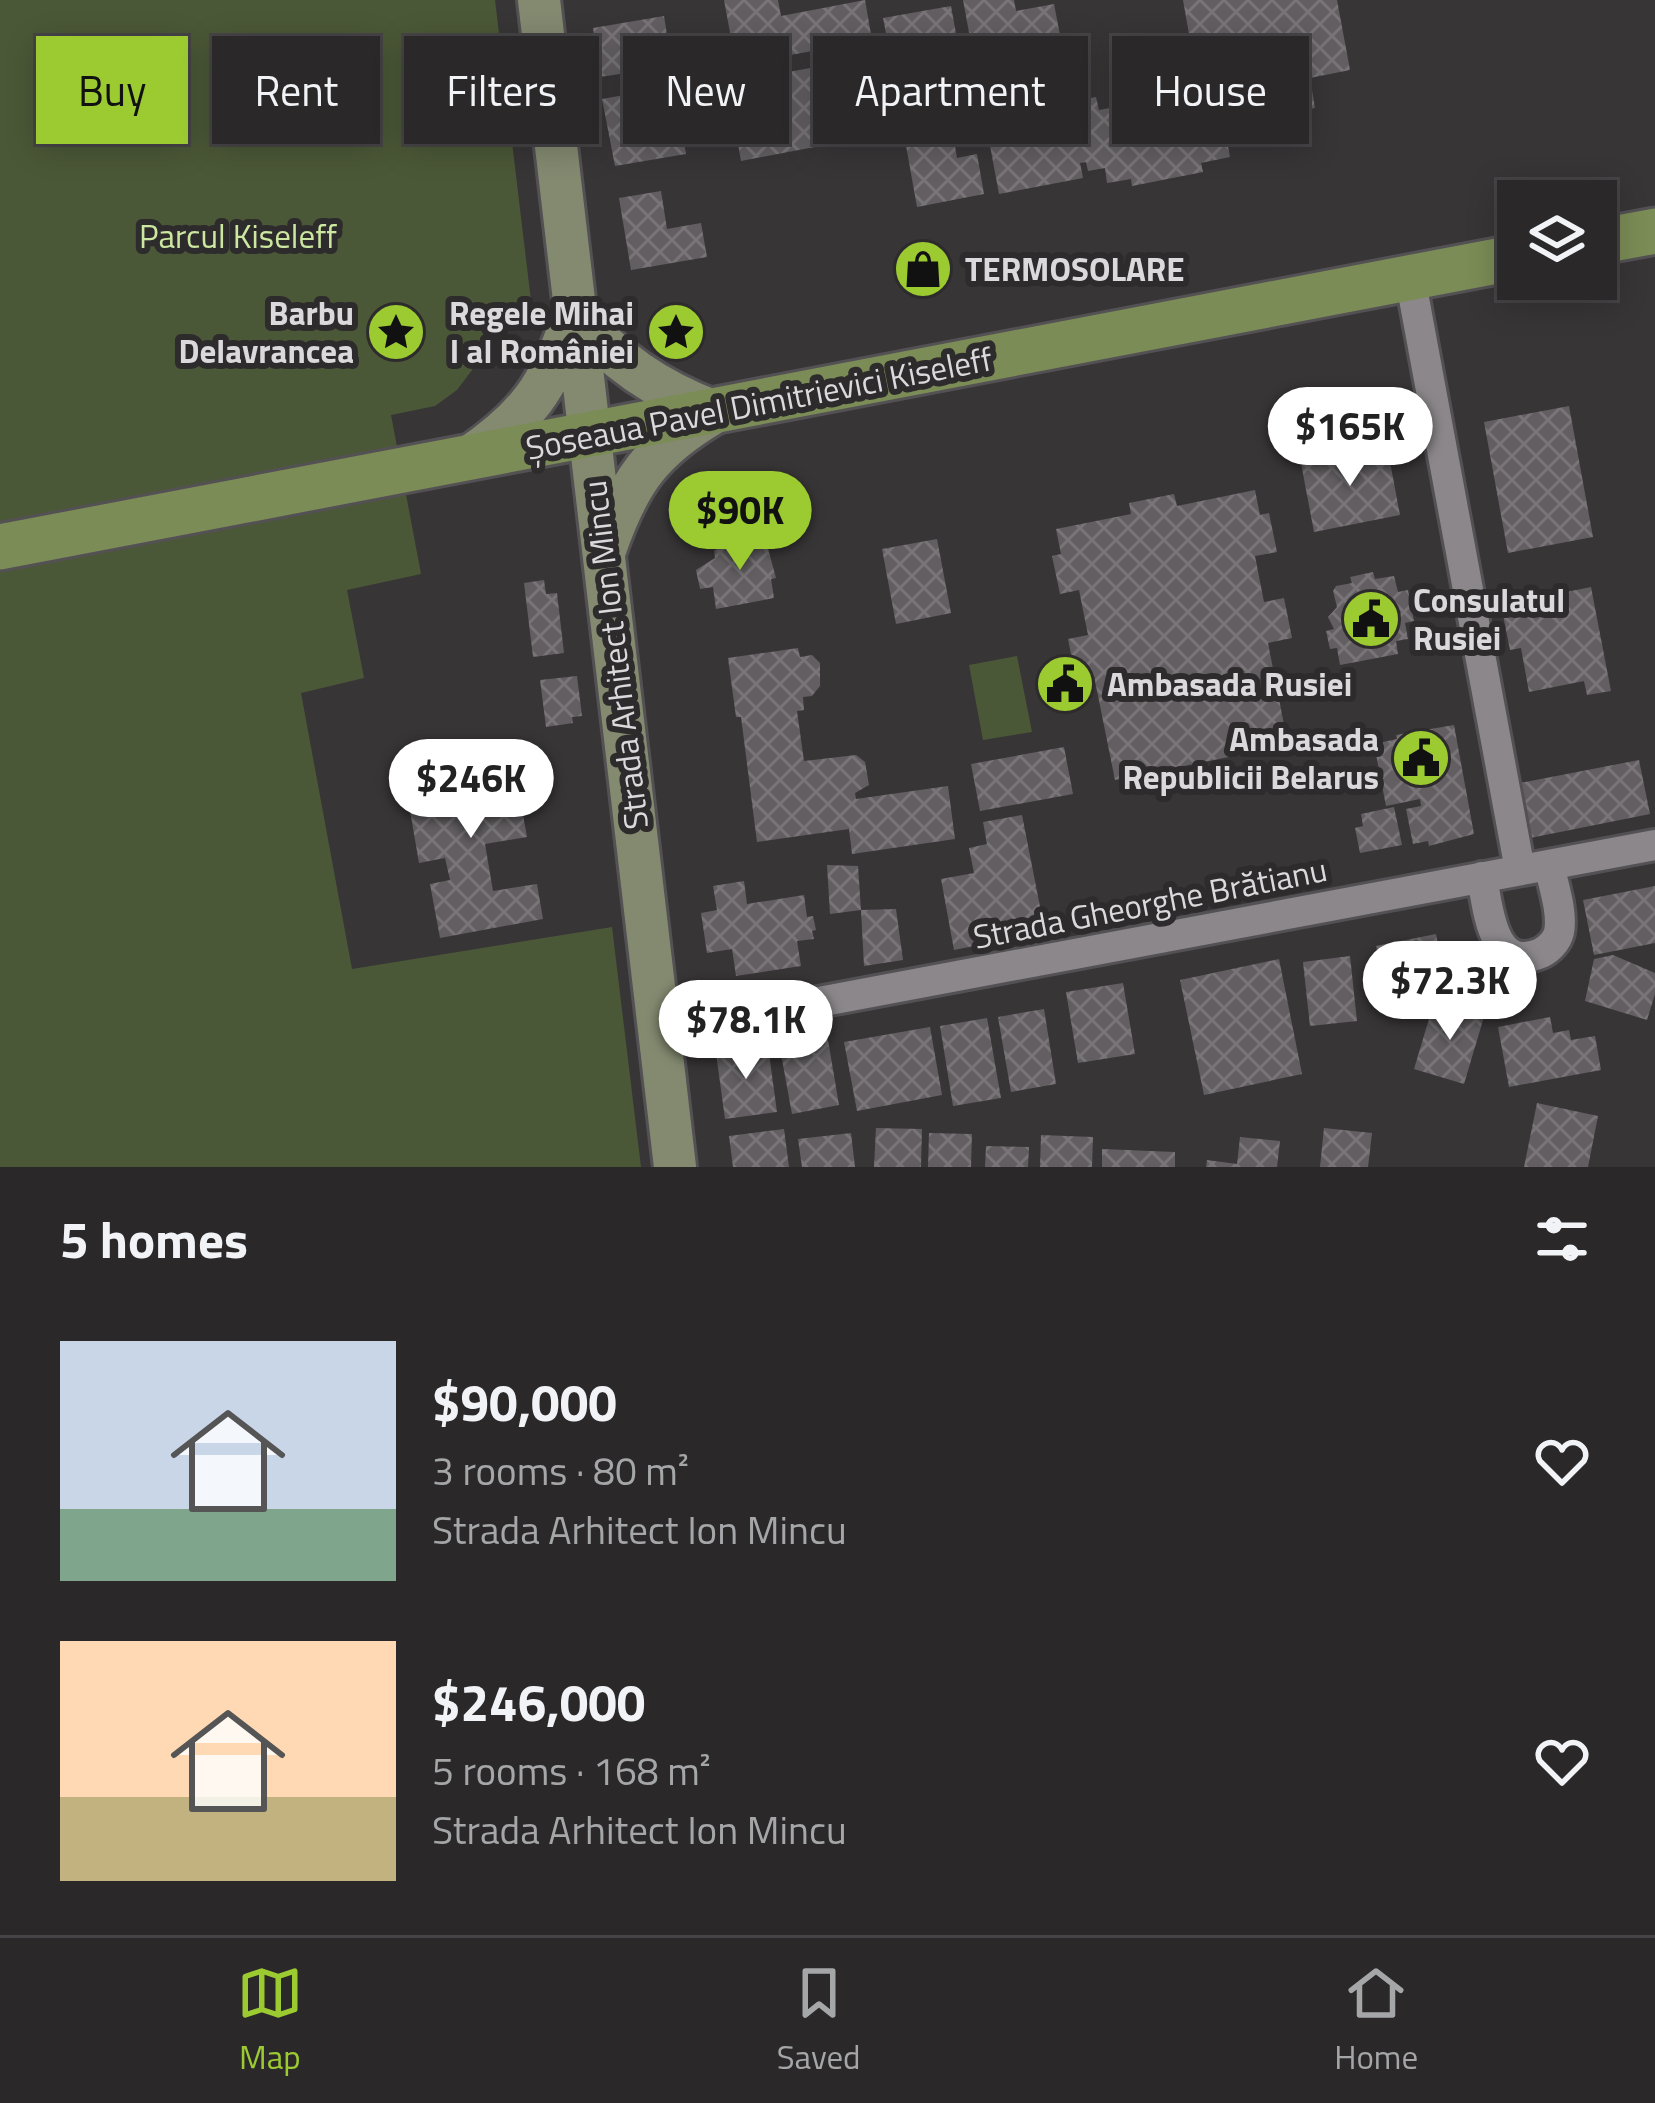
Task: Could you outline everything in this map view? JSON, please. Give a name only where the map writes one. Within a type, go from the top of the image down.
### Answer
[{"type":"main road","name":"Strada Arhitect Ion Mincu","points":[[539,0],[675,1167]]},
{"type":"main road","points":[[1617,238],[1655,232]]},
{"type":"main road","name":"Șoseaua Pavel Dimitrievici Kiseleff","points":[[0,547],[1497,261]]},
{"type":"main road","points":[[466,459],[500,436],[534,403],[550,377],[574,313],[656,387],[716,412]]},
{"type":"main road","points":[[603,556],[628,491],[643,468],[662,447],[716,412]]},
{"type":"street","points":[[1410,277],[1534,867],[1559,932],[1552,946],[1537,955],[1520,957],[1503,950],[1494,936],[1482,877]]},
{"type":"street","name":"Strada Gheorghe Brătianu","points":[[659,1031],[1655,845]]},
{"type":"green space","name":"Parcul Kiseleff","points":[[0,0],[495,0],[499,36],[404,36],[404,144],[512,144],[532,309],[490,346],[457,390],[435,406],[391,415],[421,574],[347,590],[364,678],[301,693],[352,969],[612,927],[641,1167],[0,1167]]},
{"type":"green space","points":[[1017,656],[1032,732],[983,740],[969,665]]},
{"type":"building","points":[[724,0],[778,0],[781,16],[865,0],[871,36],[813,36],[813,51],[789,55],[789,36],[731,36]]},
{"type":"building","points":[[963,0],[1014,0],[1016,11],[1054,4],[1060,36],[970,36]]},
{"type":"building","points":[[1183,0],[1337,0],[1350,70],[1310,78],[1315,108],[1309,109],[1309,36],[1189,36]]},
{"type":"building","points":[[951,6],[956,36],[886,36],[883,18]]},
{"type":"building","points":[[664,16],[667,36],[623,36],[623,73],[600,77],[599,36],[594,36],[593,28]]},
{"type":"building","points":[[810,68],[813,144],[830,144],[741,161],[738,144],[789,144],[789,72]]},
{"type":"building","points":[[623,95],[623,144],[684,144],[686,154],[615,166],[602,99]]},
{"type":"building","points":[[1096,97],[1099,110],[1112,108],[1112,144],[1228,144],[1230,157],[1201,163],[1203,172],[1132,186],[1131,179],[1107,183],[1105,168],[1088,171],[1086,162],[1080,163],[1083,178],[999,194],[990,144],[1088,144],[1088,99]]},
{"type":"building","points":[[906,144],[955,144],[957,158],[977,154],[984,194],[917,207]]},
{"type":"building","points":[[661,191],[667,229],[701,223],[707,257],[631,270],[619,198]]},
{"type":"building","points":[[1569,406],[1593,537],[1508,553],[1484,422]]},
{"type":"building","points":[[1387,446],[1400,515],[1314,532],[1301,463]]},
{"type":"building","points":[[1255,490],[1260,515],[1269,513],[1277,552],[1255,556],[1264,602],[1284,598],[1292,638],[1268,643],[1288,745],[1115,780],[1094,676],[1076,679],[1068,639],[1088,635],[1079,590],[1060,594],[1052,556],[1061,554],[1056,529],[1131,514],[1129,503],[1174,494],[1177,506]]},
{"type":"building","points":[[764,534],[776,578],[771,579],[774,598],[716,609],[713,587],[700,589],[696,570],[715,558],[714,550],[739,545],[738,538]]},
{"type":"building","points":[[937,539],[951,613],[896,624],[882,549]]},
{"type":"building","name":"Consulatul Rusiei","points":[[1373,572],[1375,579],[1394,576],[1398,592],[1408,590],[1414,621],[1405,623],[1408,639],[1396,641],[1398,654],[1340,665],[1337,648],[1330,649],[1326,631],[1334,629],[1328,617],[1337,607],[1333,591],[1352,583],[1350,577]]},
{"type":"building","points":[[544,580],[546,594],[557,593],[564,653],[533,657],[524,583]]},
{"type":"building","points":[[1591,587],[1611,691],[1587,695],[1584,681],[1529,692],[1521,648],[1510,650],[1501,605]]},
{"type":"building","points":[[798,648],[800,657],[812,655],[820,663],[820,686],[812,696],[803,697],[804,710],[797,711],[804,761],[856,755],[865,762],[869,785],[855,793],[856,799],[948,786],[955,839],[852,854],[849,829],[757,842],[741,717],[736,717],[728,658]]},
{"type":"building","points":[[577,676],[582,716],[572,717],[573,723],[546,727],[540,680]]},
{"type":"building","points":[[1454,725],[1474,834],[1429,846],[1428,841],[1413,844],[1406,809],[1421,806],[1420,799],[1386,806],[1374,744],[1397,739],[1396,735]]},
{"type":"building","points":[[1064,747],[1073,794],[980,811],[971,764]]},
{"type":"building","points":[[514,758],[515,769],[524,767],[531,808],[522,809],[527,837],[485,844],[493,891],[537,884],[543,919],[440,938],[430,884],[450,880],[445,858],[419,863],[403,770],[457,761],[459,768]]},
{"type":"building","points":[[1639,760],[1650,814],[1530,838],[1520,783]]},
{"type":"building","points":[[1394,807],[1402,845],[1360,853],[1355,828],[1363,826],[1361,814]]},
{"type":"building","points":[[1022,815],[1045,932],[954,950],[941,879],[974,873],[969,848],[987,844],[983,822]]},
{"type":"building","points":[[827,865],[858,866],[861,910],[830,914]]},
{"type":"building","points":[[744,881],[747,904],[804,895],[807,917],[813,916],[816,930],[812,931],[814,939],[797,941],[801,966],[736,976],[732,949],[707,953],[701,913],[717,910],[713,886]]},
{"type":"building","points":[[1655,886],[1655,943],[1594,955],[1583,900]]},
{"type":"building","points":[[896,909],[903,960],[864,966],[861,910]]},
{"type":"building","points":[[1436,934],[1447,989],[1387,1001],[1376,946]]},
{"type":"building","points":[[1613,955],[1655,973],[1647,1020],[1585,1001],[1594,959]]},
{"type":"building","points":[[1350,956],[1357,1021],[1310,1026],[1303,962]]},
{"type":"building","points":[[1279,959],[1302,1074],[1204,1095],[1180,980]]},
{"type":"building","points":[[1123,983],[1135,1054],[1078,1063],[1066,992]]},
{"type":"building","points":[[1460,1002],[1486,1010],[1464,1084],[1414,1069],[1432,1009],[1456,1016]]},
{"type":"building","points":[[1044,1009],[1056,1084],[1011,1092],[998,1017]]},
{"type":"building","points":[[1550,1017],[1553,1033],[1569,1030],[1571,1040],[1595,1036],[1601,1070],[1509,1087],[1498,1027]]},
{"type":"building","points":[[987,1018],[1001,1098],[953,1106],[940,1026]]},
{"type":"building","points":[[930,1027],[942,1095],[857,1111],[844,1042]]},
{"type":"building","points":[[827,1034],[839,1105],[792,1114],[779,1043]]},
{"type":"building","points":[[768,1046],[777,1112],[725,1119],[716,1053]]},
{"type":"building","points":[[1537,1103],[1598,1116],[1588,1167],[1524,1167]]},
{"type":"building","points":[[876,1128],[922,1129],[921,1167],[874,1167]]},
{"type":"building","points":[[1324,1128],[1372,1133],[1368,1167],[1320,1167]]},
{"type":"building","points":[[784,1129],[789,1167],[733,1167],[729,1136]]},
{"type":"building","points":[[851,1133],[855,1167],[802,1167],[798,1139]]},
{"type":"building","points":[[929,1133],[972,1134],[971,1167],[928,1167]]},
{"type":"building","points":[[1041,1135],[1093,1137],[1092,1167],[1040,1167]]},
{"type":"building","points":[[1240,1137],[1280,1141],[1277,1167],[1206,1167],[1207,1160],[1237,1164]]},
{"type":"building","points":[[986,1146],[1029,1147],[1028,1167],[985,1167]]},
{"type":"building","points":[[1102,1149],[1175,1152],[1175,1167],[1102,1167]]},
{"type":"place","name":"TERMOSOLARE","points":[[923,269]]},
{"type":"place","name":"Barbu Delavrancea","points":[[396,332]]},
{"type":"place","name":"Regele Mihai I al României","points":[[676,332]]},
{"type":"place","name":"Consulatul Rusiei","points":[[1371,619]]},
{"type":"place","name":"Ambasada Rusiei","points":[[1065,684]]},
{"type":"place","name":"Ambasada Republicii Belarus","points":[[1421,758]]}]
